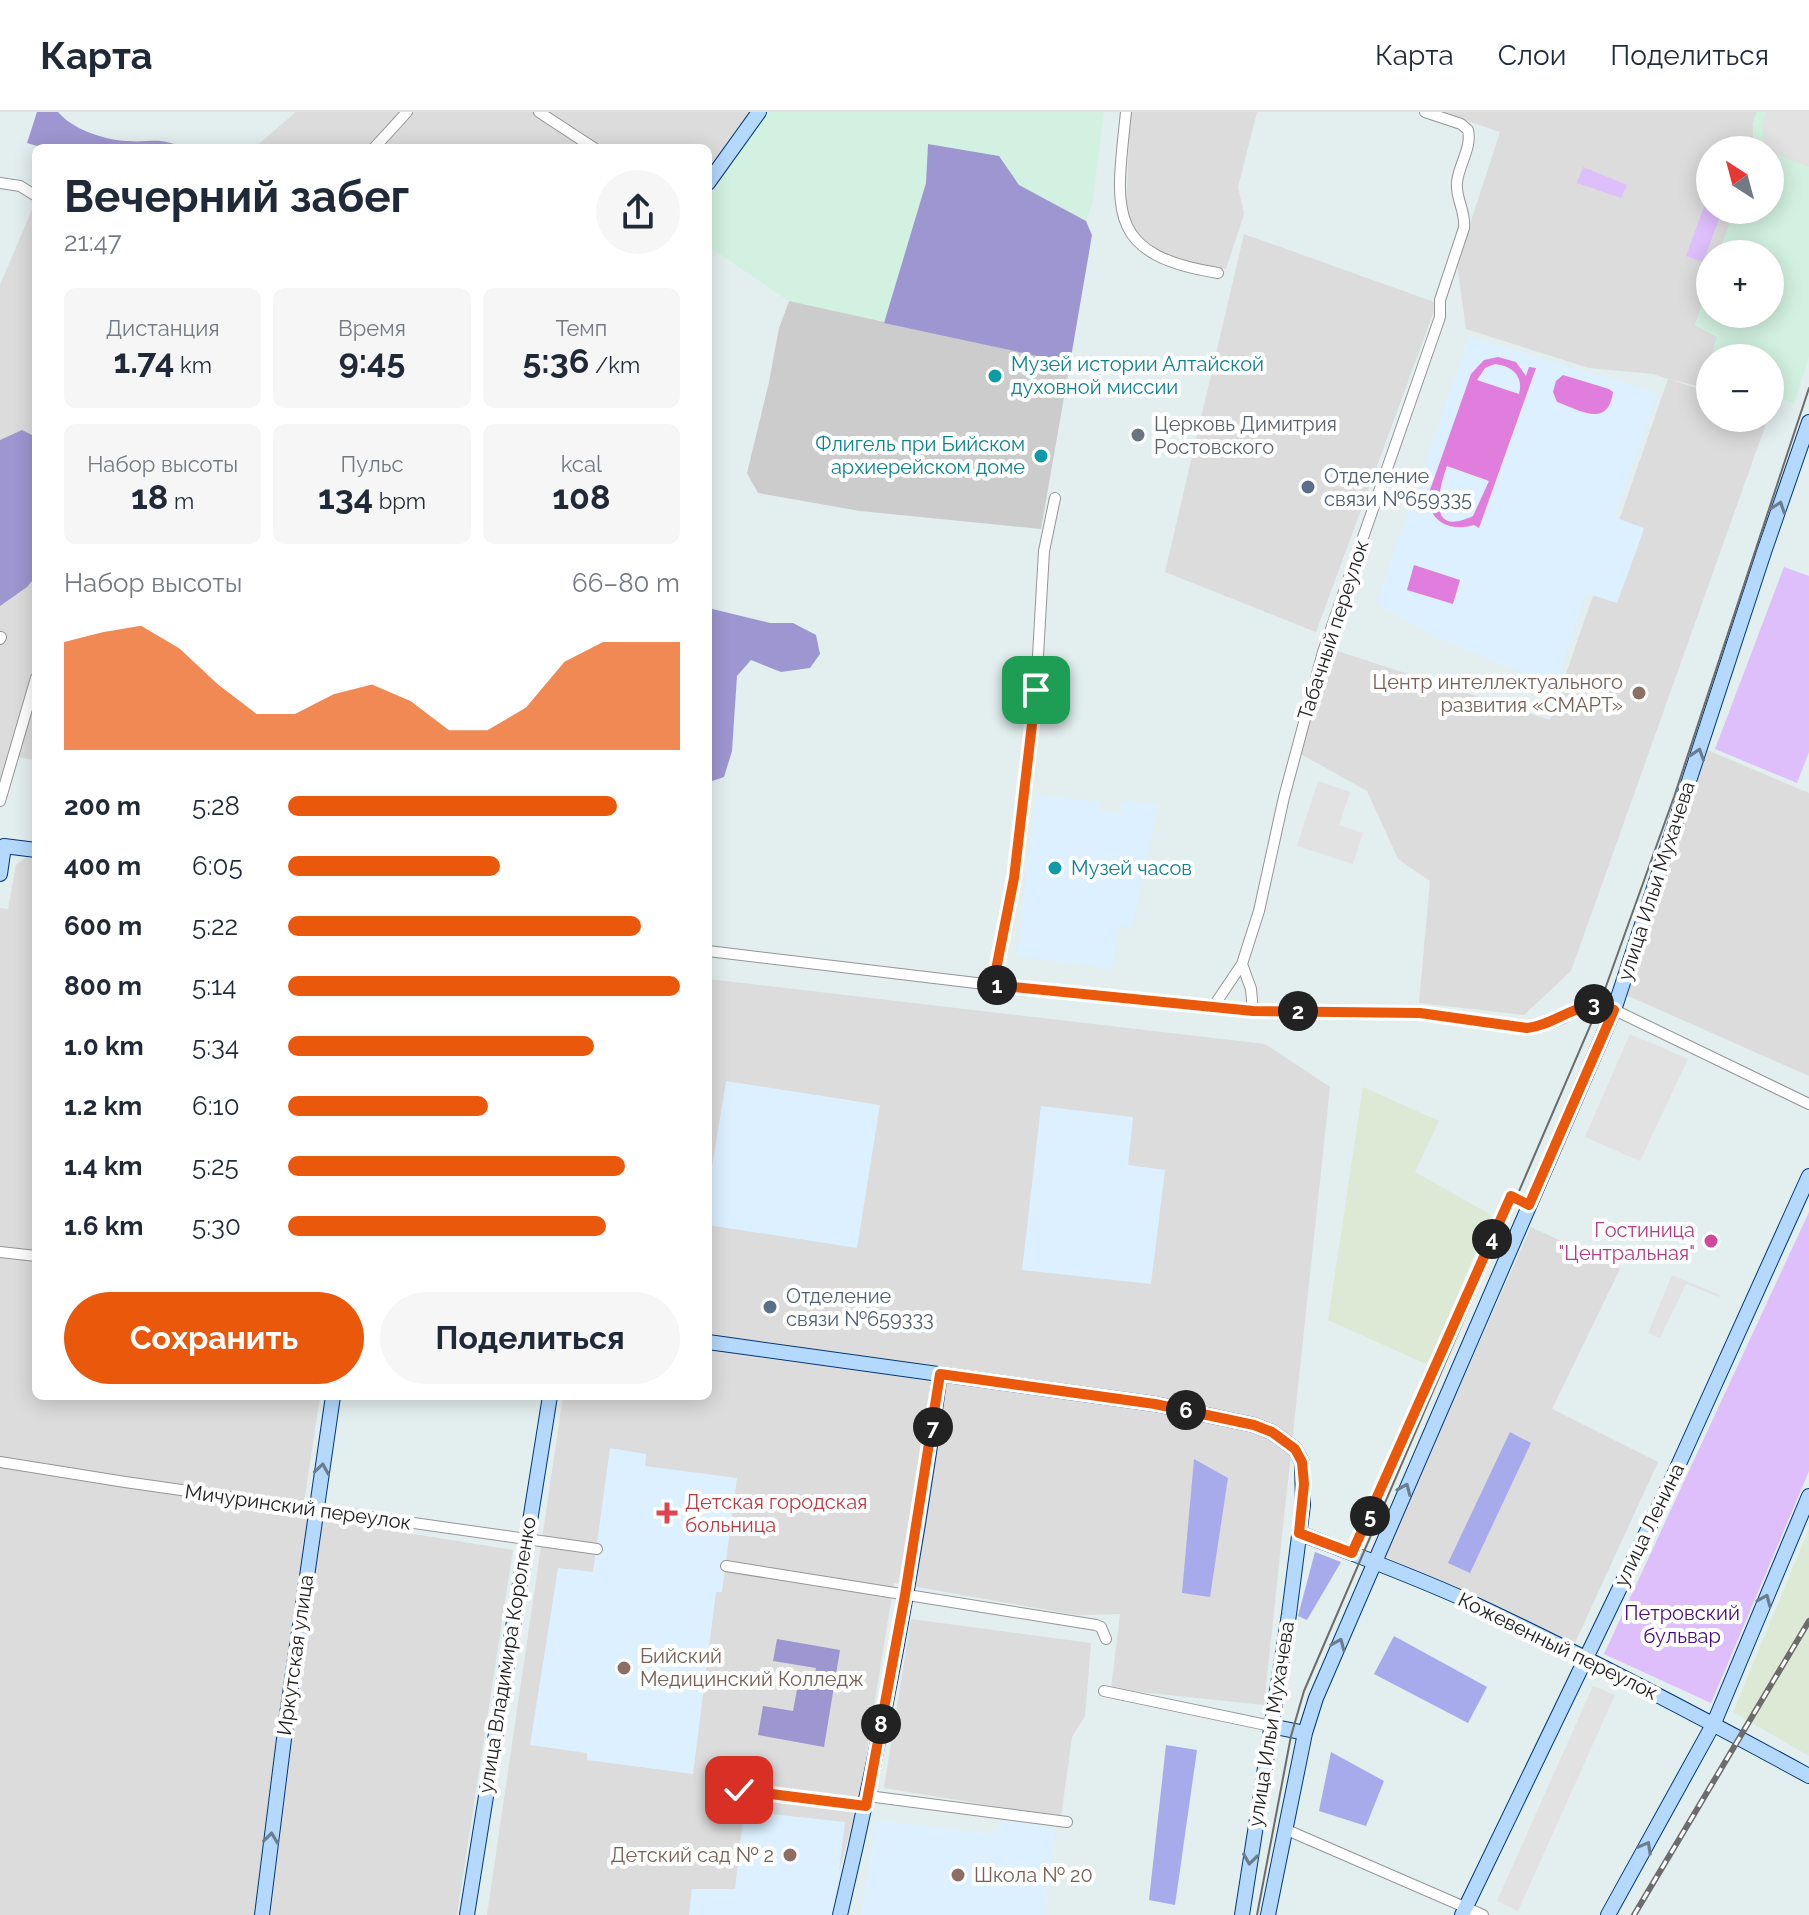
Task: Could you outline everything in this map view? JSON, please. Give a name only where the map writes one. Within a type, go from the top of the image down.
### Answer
[{"type":"main road","points":[[712,177],[759,112]]},
{"type":"main road","name":"улица Ильи Мухачева","points":[[1268,1915],[1305,1733],[1316,1698],[1614,1010],[1809,422]]},
{"type":"main road","points":[[0,874],[1,843],[32,849]]},
{"type":"main road","name":"улица Ленина","points":[[1464,1911],[1668,1488],[1809,1176]]},
{"type":"main road","points":[[712,1343],[940,1374],[905,1595],[867,1801],[840,1915]]},
{"type":"main road","name":"улица Ильи Мухачева","points":[[940,1374],[1155,1404],[1254,1425],[1284,1439],[1295,1449],[1302,1462],[1304,1484],[1299,1533],[1242,1915]]},
{"type":"main road","name":"Иркутская улица","points":[[262,1915],[315,1509],[332,1400]]},
{"type":"main road","name":"улица Владимира Короленко","points":[[467,1915],[549,1400]]},
{"type":"main road","points":[[1608,1915],[1714,1723],[1809,1496]]},
{"type":"main road","name":"Кожевенный переулок","points":[[1299,1533],[1467,1601],[1714,1723],[1809,1776]]},
{"type":"main road","points":[[1271,1726],[1305,1733]]},
{"type":"street","points":[[378,144],[407,112]]},
{"type":"street","points":[[539,112],[588,144]]},
{"type":"street","points":[[1126,112],[1120,182],[1122,214],[1128,231],[1139,245],[1163,257],[1187,268],[1218,273]]},
{"type":"street","name":"Табачный переулок","points":[[1213,1007],[1242,964],[1259,911],[1284,797],[1323,652],[1440,317],[1440,300],[1464,228],[1465,218],[1456,185],[1468,130],[1461,124],[1425,112]]},
{"type":"street","points":[[0,183],[20,186],[32,194]]},
{"type":"street","points":[[993,985],[1014,878],[1036,690],[1044,551],[1055,498]]},
{"type":"street","points":[[0,801],[32,692]]},
{"type":"street","points":[[712,951],[993,985],[1253,1011],[1420,1013],[1527,1028],[1541,1027],[1579,1007],[1600,1003],[1809,1104]]},
{"type":"street","points":[[1242,964],[1251,989],[1253,1011]]},
{"type":"street","points":[[1352,1553],[1511,1196],[1529,1205]]},
{"type":"street","points":[[0,1252],[32,1256]]},
{"type":"street","name":"Мичуринский переулок","points":[[0,1462],[597,1549]]},
{"type":"street","points":[[726,1566],[1096,1625],[1101,1627],[1106,1639]]},
{"type":"street","points":[[1104,1691],[1271,1726]]},
{"type":"street","points":[[739,1790],[1067,1822]]},
{"type":"street","points":[[1287,1830],[1464,1911],[1483,1915]]},
{"type":"shaded area","points":[[37,112],[58,112],[80,128],[108,138],[175,144],[32,144],[27,143]]},
{"type":"shaded area","points":[[296,112],[750,112],[712,165],[712,144],[259,144]]},
{"type":"shaded area","points":[[768,112],[1104,112],[1092,204],[1086,221],[1019,185],[999,156],[928,144],[926,183],[884,323],[789,301],[712,249],[712,193]]},
{"type":"shaded area","points":[[1130,112],[1257,112],[1238,187],[1244,214],[1226,269],[1180,263],[1138,242],[1126,213]]},
{"type":"shaded area","points":[[1442,112],[1757,112],[1753,136],[1696,136],[1696,224],[1729,224],[1724,240],[1696,240],[1695,325],[1717,337],[1715,344],[1696,344],[1696,386],[1669,379],[1696,388],[1696,432],[1763,432],[1571,971],[1524,1015],[1419,1003],[1430,881],[1398,859],[1367,791],[1299,753],[1328,648],[1550,720],[1668,379],[1653,374],[1589,368],[1466,329],[1457,264],[1500,132]]},
{"type":"shaded area","points":[[1757,112],[1809,112],[1809,357],[1794,404],[1784,399],[1784,344],[1715,344],[1717,337],[1700,328],[1784,328],[1784,240],[1724,240],[1729,224],[1784,224],[1784,136],[1753,136]]},
{"type":"shaded area","points":[[1766,112],[1809,112],[1809,167],[1784,157],[1784,136],[1763,136],[1762,124]]},
{"type":"shaded area","points":[[928,144],[999,156],[1019,185],[1086,221],[1092,235],[1070,363],[884,323],[926,183]]},
{"type":"shaded area","points":[[32,209],[32,435],[22,430],[0,440],[0,285]]},
{"type":"shaded area","points":[[1244,234],[1437,303],[1316,632],[1165,572]]},
{"type":"shaded area","points":[[789,301],[1070,363],[1041,529],[860,511],[758,493],[747,473],[779,328]]},
{"type":"shaded area","points":[[1469,337],[1658,393],[1614,517],[1644,528],[1639,543],[1617,603],[1586,593],[1555,686],[1440,639],[1376,604]]},
{"type":"shaded area","points":[[1498,357],[1516,362],[1526,376],[1529,367],[1536,368],[1479,528],[1474,525],[1455,527],[1434,516],[1429,500],[1430,490],[1471,374],[1484,360]],"holes":[[[1495,364],[1515,373],[1520,382],[1519,394],[1477,380],[1485,368]],[[1447,466],[1489,481],[1473,516],[1458,521],[1448,521],[1442,516],[1439,499]]]},
{"type":"shaded area","points":[[1563,375],[1609,389],[1613,392],[1610,403],[1599,414],[1592,414],[1557,402],[1553,392],[1556,381]]},
{"type":"shaded area","points":[[22,430],[32,435],[32,581],[0,606],[0,440]]},
{"type":"shaded area","points":[[32,558],[32,759],[11,756],[0,790],[0,588]]},
{"type":"shaded area","points":[[1414,565],[1460,580],[1453,604],[1407,590]]},
{"type":"shaded area","points":[[712,609],[770,623],[793,623],[816,635],[820,654],[810,668],[781,672],[751,660],[737,676],[732,751],[724,777],[712,781]]},
{"type":"shaded area","points":[[1705,749],[1809,793],[1809,1076],[1626,995]]},
{"type":"shaded area","points":[[1318,781],[1350,792],[1339,825],[1363,833],[1353,864],[1297,846]]},
{"type":"shaded area","points":[[1036,795],[1100,802],[1100,811],[1120,814],[1122,801],[1158,805],[1132,927],[1118,926],[1112,969],[1017,956]]},
{"type":"shaded area","points":[[32,855],[32,1400],[319,1400],[302,1516],[513,1550],[457,1915],[0,1915],[0,908],[8,909],[16,865]]},
{"type":"shaded area","points":[[712,979],[1265,1044],[1330,1087],[1264,1705],[1111,1689],[1120,1614],[1076,1615],[894,1583],[859,1799],[827,1915],[487,1915],[562,1400],[712,1400]]},
{"type":"shaded area","points":[[1630,1034],[1688,1059],[1640,1161],[1585,1137]]},
{"type":"shaded area","points":[[726,1081],[880,1105],[857,1248],[712,1226],[712,1167]]},
{"type":"shaded area","points":[[1363,1087],[1439,1121],[1415,1172],[1491,1215],[1428,1365],[1328,1320]]},
{"type":"shaded area","points":[[1041,1106],[1133,1117],[1128,1165],[1165,1170],[1151,1284],[1022,1270]]},
{"type":"shaded area","points":[[1531,1227],[1620,1269],[1552,1409],[1658,1462],[1574,1645],[1384,1556]]},
{"type":"shaded area","points":[[1672,1275],[1720,1295],[1686,1284],[1660,1338],[1648,1333]]},
{"type":"shaded area","points":[[1510,1432],[1531,1443],[1470,1573],[1448,1563]]},
{"type":"shaded area","name":"Бийский Медицинский Колледж","points":[[610,1448],[646,1454],[645,1466],[737,1478],[722,1592],[716,1592],[693,1774],[587,1760],[587,1753],[530,1745],[558,1568],[593,1572]]},
{"type":"shaded area","points":[[1194,1459],[1228,1478],[1210,1597],[1182,1593]]},
{"type":"shaded area","points":[[1809,1529],[1809,1756],[1733,1712]]},
{"type":"shaded area","points":[[1315,1552],[1341,1562],[1307,1620],[1298,1616]]},
{"type":"shaded area","points":[[911,1619],[1091,1643],[1085,1716],[1072,1737],[1061,1817],[884,1788]]},
{"type":"shaded area","points":[[1394,1636],[1487,1687],[1468,1723],[1374,1674]]},
{"type":"shaded area","points":[[777,1639],[840,1650],[824,1747],[758,1735],[763,1706],[793,1711],[798,1684],[813,1685],[816,1668],[773,1661]]},
{"type":"shaded area","points":[[1593,1686],[1615,1695],[1518,1911],[1497,1901]]},
{"type":"shaded area","points":[[1166,1745],[1197,1750],[1175,1905],[1149,1900]]},
{"type":"shaded area","points":[[1331,1752],[1384,1781],[1366,1826],[1319,1811]]},
{"type":"shaded area","name":"Детский сад № 2","points":[[744,1811],[845,1822],[834,1915],[689,1915],[692,1889],[735,1889]]},
{"type":"shaded area","name":"Школа № 20","points":[[876,1820],[993,1834],[1005,1820],[1056,1827],[1043,1915],[861,1915]]},
{"type":"green space","points":[[1583,167],[1627,185],[1621,198],[1577,183]]},
{"type":"green space","points":[[1698,224],[1717,224],[1711,240],[1696,240],[1696,260],[1686,256]]},
{"type":"green space","points":[[1784,567],[1809,576],[1809,752],[1797,783],[1715,749]]},
{"type":"green space","name":"Петровский бульвар","points":[[1809,1212],[1809,1471],[1711,1703],[1604,1654]]},
{"type":"tram line","points":[[1257,1915],[1291,1736],[1304,1691],[1600,1003],[1674,797],[1809,388]]},
{"type":"railway","points":[[1634,1915],[1809,1621]]},
{"type":"place","name":"Музей истории Алтайской духовной миссии","points":[[995,376]]},
{"type":"place","name":"Церковь Димитрия Ростовского","points":[[1138,435]]},
{"type":"place","name":"Флигель при Бийском архиерейском доме","points":[[1041,456]]},
{"type":"place","name":"Отделение связи №659335","points":[[1308,487]]},
{"type":"place","name":"Центр интеллектуального развития «СМАРТ»","points":[[1639,693]]},
{"type":"place","name":"Музей часов","points":[[1055,868]]},
{"type":"place","name":"Гостиница \"Центральная\"","points":[[1711,1241]]},
{"type":"place","name":"Отделение связи №659333","points":[[770,1307]]},
{"type":"place","name":"Детская городская больница","points":[[667,1513]]},
{"type":"place","name":"Бийский Медицинский Колледж","points":[[624,1668]]},
{"type":"place","name":"Детский сад № 2","points":[[790,1855]]},
{"type":"place","name":"Школа № 20","points":[[958,1875]]},
{"type":"route","points":[[739,1790],[866,1806],[905,1595],[940,1374],[1155,1404],[1254,1425],[1272,1432],[1295,1449],[1302,1462],[1304,1484],[1299,1533],[1352,1553],[1511,1196],[1529,1205],[1614,1010],[1600,1003],[1579,1007],[1541,1027],[1527,1028],[1420,1013],[1253,1011],[993,985],[1011,903],[1036,690]]}]
